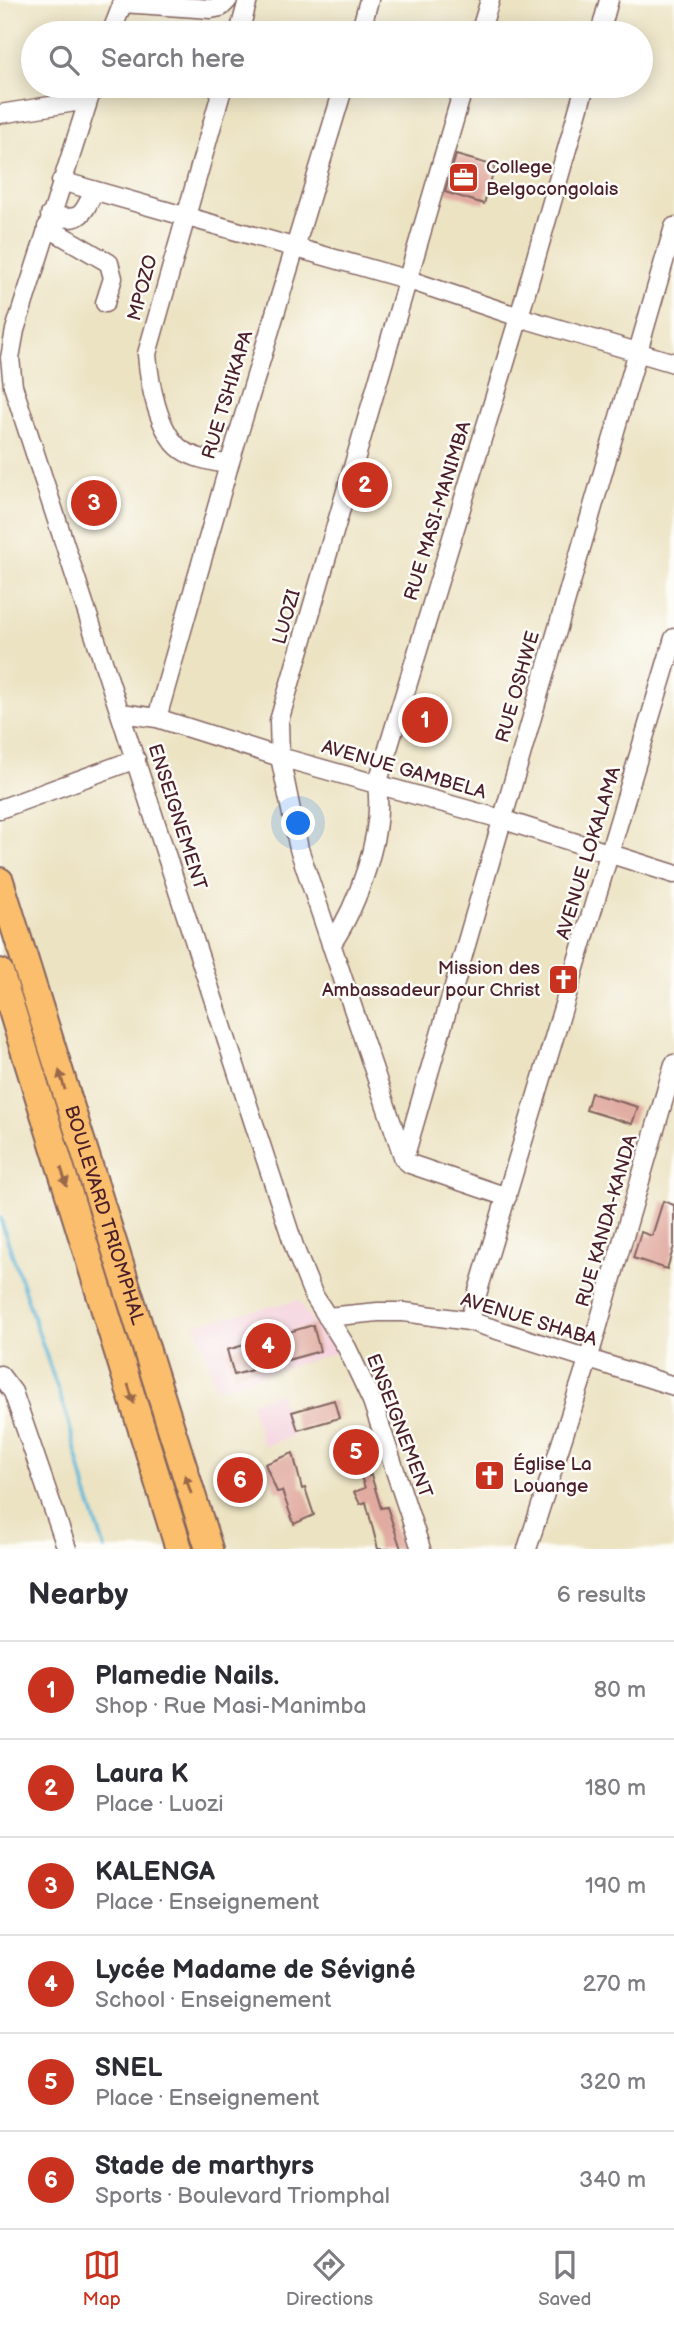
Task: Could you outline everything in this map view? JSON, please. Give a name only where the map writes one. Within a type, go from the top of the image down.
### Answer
[{"type":"highway","name":"BOULEVARD TRIOMPHAL","points":[[0,881],[209,1549]]},
{"type":"highway","name":"BOULEVARD TRIOMPHAL","points":[[0,972],[179,1549]]},
{"type":"street","points":[[117,11],[158,3],[211,9],[221,7],[228,0]]},
{"type":"street","points":[[242,21],[248,0]]},
{"type":"street","points":[[363,21],[369,0]]},
{"type":"street","points":[[484,21],[490,0]]},
{"type":"street","points":[[603,21],[609,0]]},
{"type":"street","points":[[0,114],[69,98]]},
{"type":"street","name":"ENSEIGNEMENT","points":[[88,98],[15,330],[10,358],[13,386],[304,1276],[347,1348],[372,1401],[421,1549]]},
{"type":"street","name":"MPOZO","points":[[220,98],[147,354],[149,379],[169,434],[180,449],[196,457],[229,464]]},
{"type":"street","name":"RUE TSHIKAPA","points":[[157,718],[229,464],[340,98]]},
{"type":"street","name":"LUOZI","points":[[404,1159],[299,849],[280,757],[279,721],[461,98]]},
{"type":"street","name":"RUE MASI-MANIMBA","points":[[331,945],[344,925],[368,862],[378,815],[377,785],[583,98]]},
{"type":"street","points":[[61,181],[409,280],[519,317],[674,363]]},
{"type":"street","points":[[49,221],[80,216],[94,191]]},
{"type":"street","points":[[49,221],[109,263],[113,278],[105,303]]},
{"type":"street","name":"RUE OSHWE","points":[[404,1159],[674,228]]},
{"type":"street","name":"AVENUE LOKALAMA","points":[[469,1321],[674,638]]},
{"type":"street","name":"AVENUE GAMBELA","points":[[121,713],[157,718],[280,757],[501,819],[674,874]]},
{"type":"street","points":[[0,809],[136,759]]},
{"type":"street","name":"RUE KANDA-KANDA","points":[[527,1549],[588,1360],[674,1064]]},
{"type":"street","points":[[404,1159],[410,1164],[507,1197]]},
{"type":"street","name":"AVENUE SHABA","points":[[327,1317],[378,1311],[469,1321],[674,1386]]},
{"type":"street","points":[[0,1375],[13,1392],[67,1549]]},
{"type":"shaded area","points":[[299,1300],[303,1309],[338,1352],[216,1389],[196,1324]]},
{"type":"shaded area","points":[[279,1393],[292,1437],[263,1446],[250,1402]]},
{"type":"building","points":[[456,155],[495,166],[484,204],[445,192]]},
{"type":"building","points":[[108,486],[115,509],[79,520],[72,497]]},
{"type":"building","points":[[591,1093],[638,1107],[632,1124],[586,1110]]},
{"type":"building","points":[[663,1201],[674,1205],[674,1246],[667,1269],[633,1258],[641,1232],[652,1236]]},
{"type":"building","points":[[313,1325],[320,1351],[234,1375],[227,1350]]},
{"type":"building","points":[[334,1400],[339,1418],[298,1430],[292,1412]]},
{"type":"building","points":[[360,1437],[369,1476],[371,1475],[381,1508],[387,1507],[401,1549],[378,1549],[366,1502],[360,1504],[354,1492],[365,1488],[357,1466],[352,1467],[346,1441]]},
{"type":"building","points":[[293,1453],[302,1489],[305,1488],[314,1515],[294,1524],[282,1491],[277,1492],[265,1464]]},
{"type":"waterway","points":[[0,1218],[68,1420],[86,1491],[105,1549]]},
{"type":"place","name":"College Belgocongolais","points":[[463,178]]},
{"type":"place","name":"Laura K","points":[[365,485]]},
{"type":"place","name":"KALENGA","points":[[94,503]]},
{"type":"place","name":"Plamedie Nails.","points":[[425,720]]},
{"type":"place","name":"Mission des Ambassadeur pour Christ","points":[[563,979]]},
{"type":"place","name":"Lycée Madame de Sévigné","points":[[268,1346]]},
{"type":"place","name":"SNEL","points":[[356,1452]]},
{"type":"place","name":"Église La Louange","points":[[490,1475]]},
{"type":"place","name":"Stade de marthyrs","points":[[240,1480]]}]
